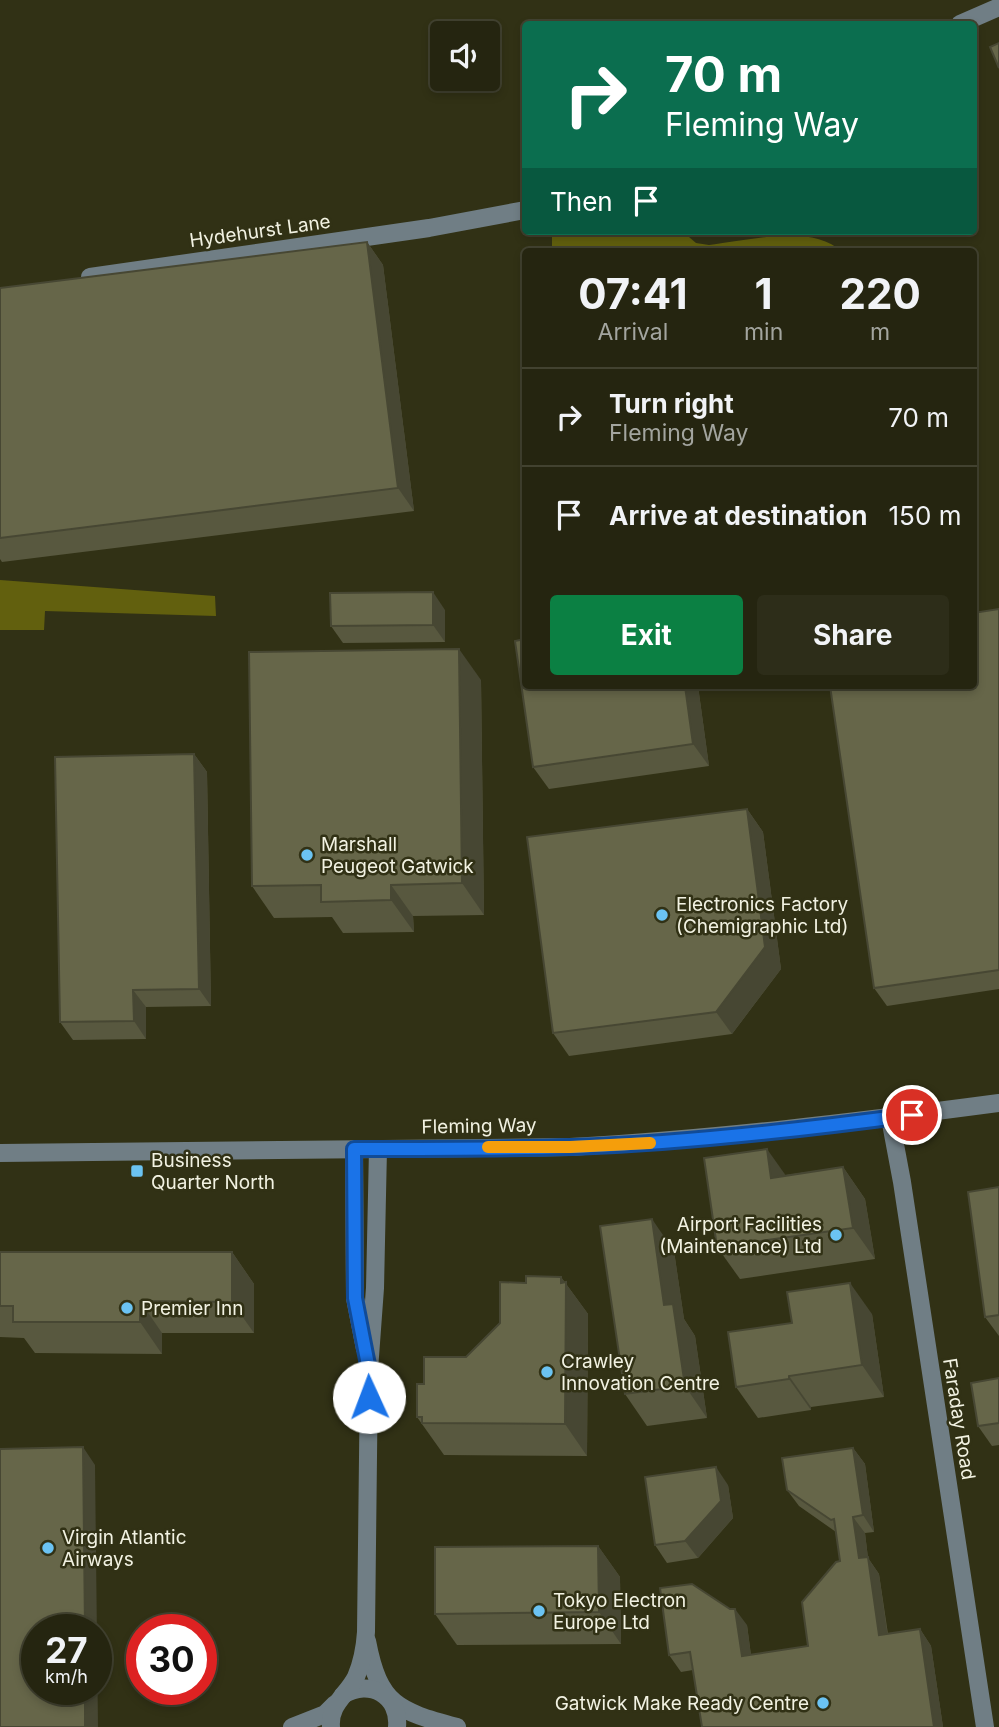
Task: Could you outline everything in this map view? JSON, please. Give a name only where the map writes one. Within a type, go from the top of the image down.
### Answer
[{"type":"street","points":[[967,21],[999,7]]},
{"type":"street","name":"Hydehurst Lane","points":[[68,280],[429,228],[522,211]]},
{"type":"street","name":"Fleming Way","points":[[0,1153],[570,1147],[662,1142],[822,1127],[999,1103]]},
{"type":"street","name":"Faraday Road","points":[[890,1118],[985,1727]]},
{"type":"street","points":[[354,1149],[355,1298],[369,1370]]},
{"type":"street","points":[[331,1727],[331,1715],[359,1668],[366,1632],[369,1370],[375,1300],[378,1149]]},
{"type":"street","points":[[366,1632],[374,1674],[397,1712],[397,1727]]},
{"type":"street","points":[[292,1727],[320,1717],[356,1689],[370,1688],[412,1712],[457,1727]]},
{"type":"shaded area","points":[[552,235],[687,235],[696,243],[709,245],[797,236],[814,238],[836,248],[552,248]]},
{"type":"shaded area","points":[[0,580],[215,596],[216,616],[45,611],[44,630],[0,630]]},
{"type":"building","points":[[999,43],[999,68],[990,47]]},
{"type":"building","points":[[367,242],[398,488],[0,538],[0,288]]},
{"type":"building","points":[[433,592],[433,625],[331,626],[330,593]]},
{"type":"building","points":[[999,609],[999,970],[874,988],[830,689],[977,689],[977,612]]},
{"type":"building","points":[[522,640],[522,689],[685,689],[693,744],[533,767],[515,641]]},
{"type":"building","points":[[459,649],[462,883],[391,885],[391,900],[321,902],[321,885],[252,886],[249,652]]},
{"type":"building","points":[[194,754],[199,989],[133,990],[134,1021],[60,1022],[55,757]]},
{"type":"building","name":"Electronics Factory (Chemigraphic Ltd)","points":[[747,809],[765,947],[716,1012],[553,1033],[527,837]]},
{"type":"building","points":[[767,1149],[771,1178],[843,1167],[853,1228],[717,1247],[704,1158]]},
{"type":"building","points":[[999,1187],[999,1315],[985,1317],[968,1192]]},
{"type":"building","points":[[652,1219],[664,1305],[673,1304],[685,1386],[625,1394],[600,1226]]},
{"type":"building","points":[[0,1252],[232,1252],[232,1302],[140,1301],[140,1322],[13,1322],[13,1306],[0,1306]]},
{"type":"building","points":[[526,1276],[561,1277],[561,1283],[566,1282],[565,1424],[422,1423],[422,1417],[417,1417],[417,1384],[424,1384],[424,1357],[466,1357],[500,1323],[500,1282],[526,1283]]},
{"type":"building","points":[[850,1283],[862,1365],[736,1387],[728,1332],[792,1323],[787,1292]]},
{"type":"building","points":[[999,1378],[999,1423],[978,1426],[971,1383]]},
{"type":"building","name":"Virgin Atlantic Airways","points":[[83,1447],[85,1614],[21,1614],[21,1705],[85,1705],[85,1727],[0,1727],[0,1449]]},
{"type":"building","points":[[853,1448],[863,1515],[853,1517],[859,1558],[868,1557],[879,1635],[920,1629],[934,1727],[702,1727],[690,1652],[669,1655],[660,1588],[692,1584],[730,1609],[735,1609],[742,1656],[808,1646],[802,1602],[836,1562],[840,1561],[834,1519],[831,1520],[787,1490],[782,1458]]},
{"type":"building","points":[[716,1467],[721,1501],[685,1541],[655,1545],[645,1477]]},
{"type":"building","points":[[598,1546],[599,1612],[435,1614],[435,1547]]},
{"type":"slow traffic","points":[[488,1147],[650,1143]]},
{"type":"place","name":"Marshall Peugeot Gatwick","points":[[307,855]]},
{"type":"place","name":"Electronics Factory (Chemigraphic Ltd)","points":[[662,915]]},
{"type":"place","name":"Business Quarter North","points":[[137,1171]]},
{"type":"place","name":"Airport Facilities (Maintenance) Ltd","points":[[836,1235]]},
{"type":"place","name":"Premier Inn","points":[[127,1308]]},
{"type":"place","name":"Crawley Innovation Centre","points":[[547,1372]]},
{"type":"place","name":"Virgin Atlantic Airways","points":[[48,1548]]},
{"type":"place","name":"Tokyo Electron Europe Ltd","points":[[539,1611]]},
{"type":"place","name":"Gatwick Make Ready Centre","points":[[823,1703]]},
{"type":"route","points":[[369,1397],[369,1370],[355,1298],[354,1149],[570,1147],[662,1142],[822,1127],[912,1115]]}]
